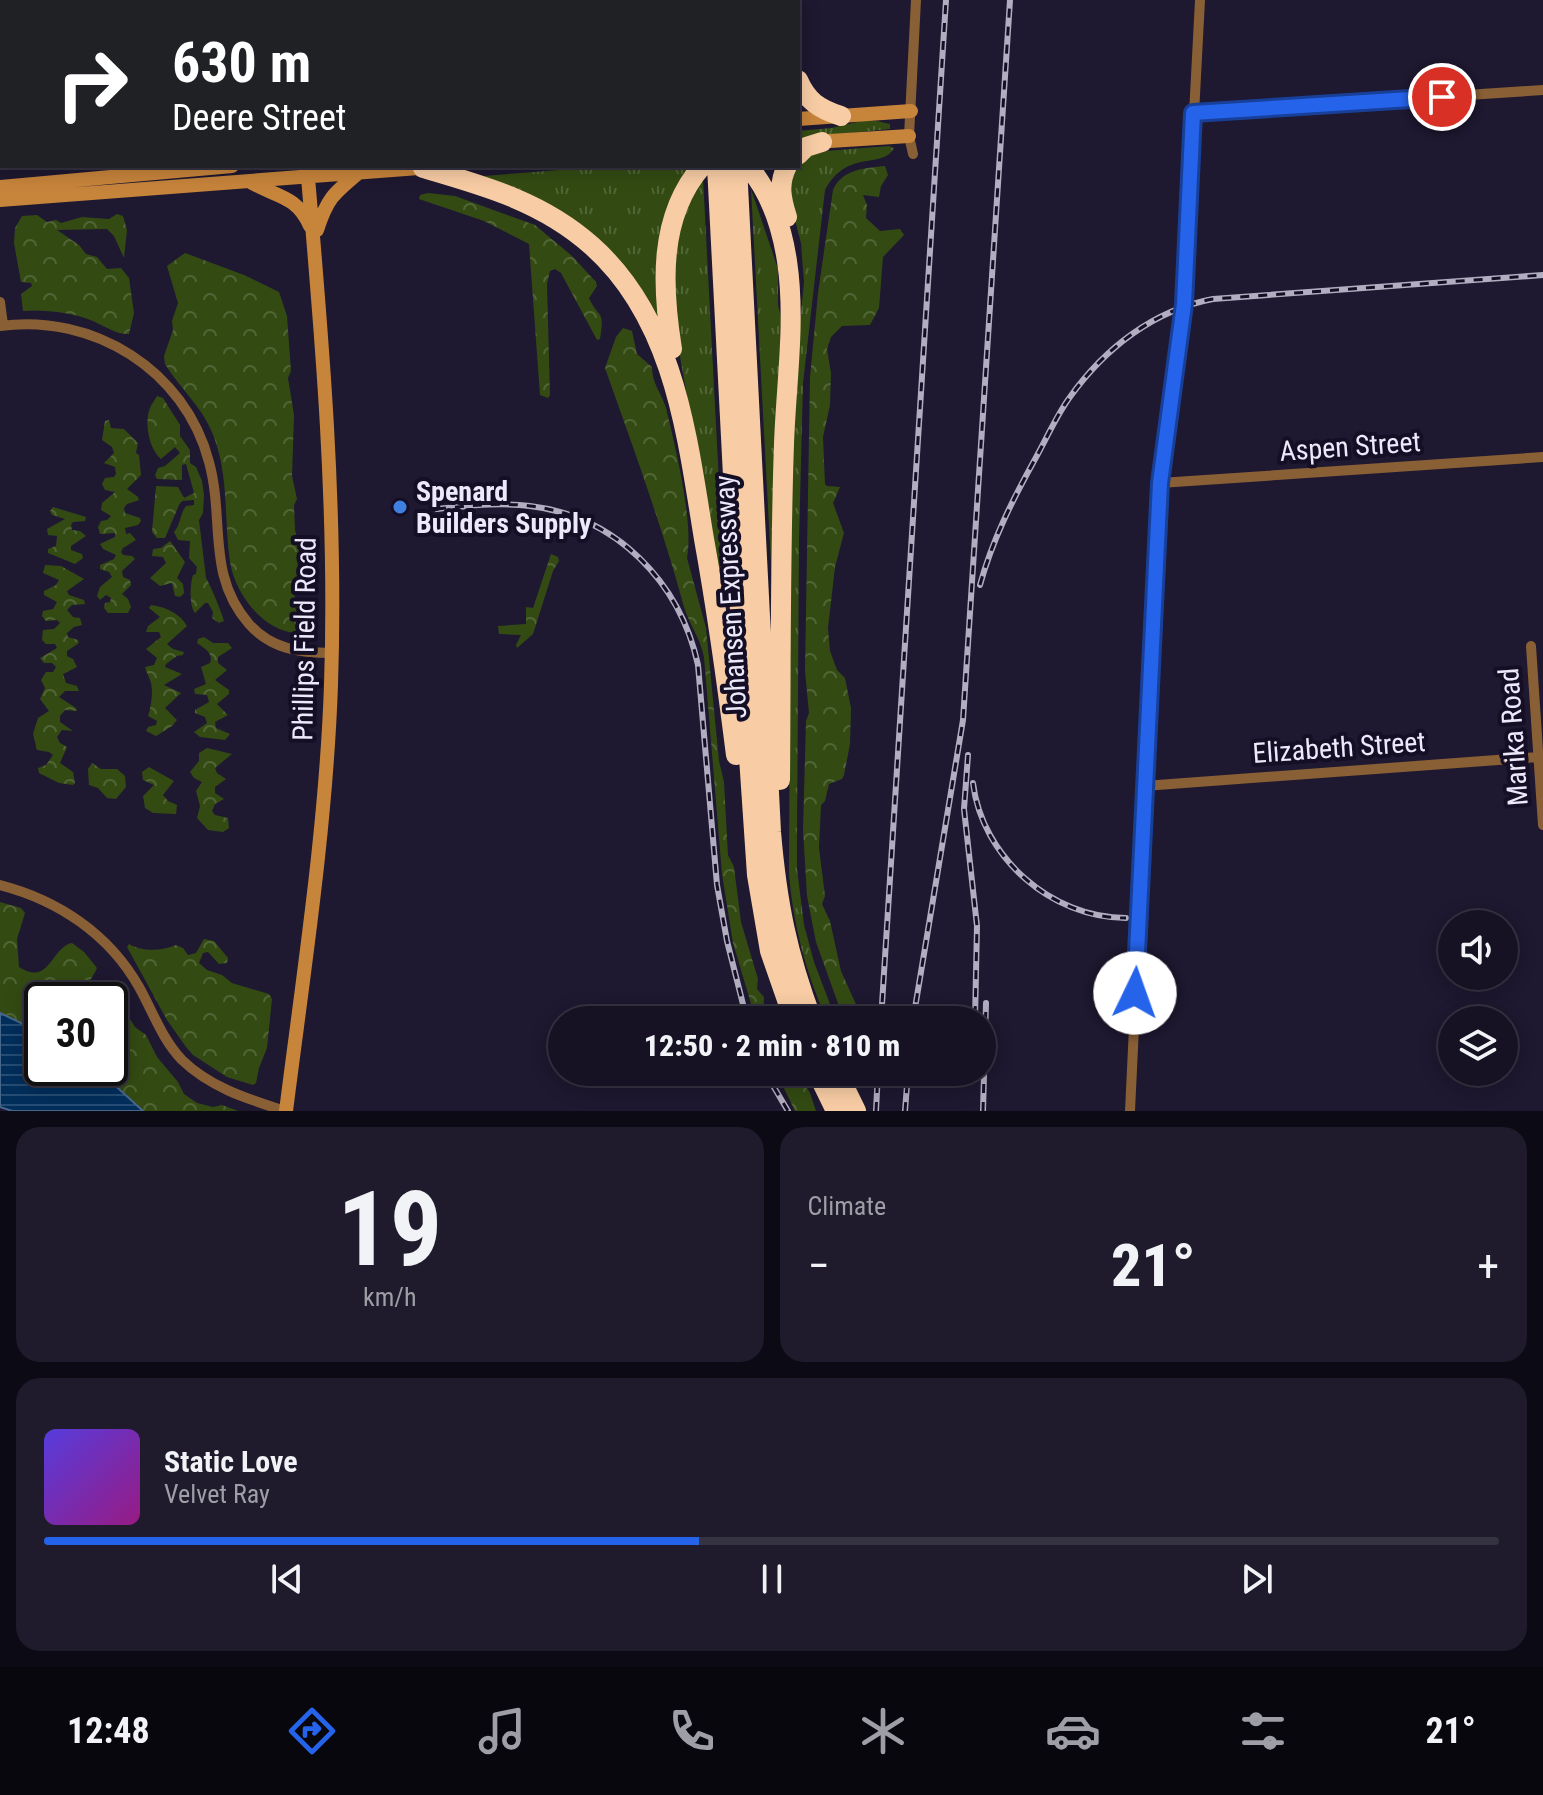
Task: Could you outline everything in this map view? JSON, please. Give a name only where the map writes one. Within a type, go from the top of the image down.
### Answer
[{"type":"highway","points":[[800,85],[815,106],[841,116]]},
{"type":"highway","points":[[800,153],[806,147],[822,142]]},
{"type":"highway","points":[[423,168],[488,186],[536,206],[575,231],[613,266],[655,330],[685,429]]},
{"type":"highway","points":[[701,168],[679,199],[669,236],[666,260],[668,325],[724,652],[743,813],[757,875]]},
{"type":"highway","points":[[749,168],[765,190],[777,221],[786,252],[792,299],[784,446],[781,920]]},
{"type":"highway","points":[[786,168],[780,193],[797,262],[797,281],[792,299]]},
{"type":"highway","name":"Johansen Expressway","points":[[724,179],[743,669],[757,875],[770,951],[789,1006]]},
{"type":"highway","name":"Johansen Expressway","points":[[724,179],[771,832],[781,920],[807,1006]]},
{"type":"highway","points":[[829,1086],[846,1105]]},
{"type":"main road","points":[[800,119],[911,111]]},
{"type":"main road","points":[[800,143],[909,136]]},
{"type":"main road","points":[[0,187],[210,168]]},
{"type":"main road","points":[[0,200],[249,181],[307,171],[359,173],[423,168]]},
{"type":"main road","name":"Phillips Field Road","points":[[286,1111],[321,826],[332,653],[331,495],[307,171]]},
{"type":"main road","points":[[314,238],[327,200],[359,173]]},
{"type":"main road","points":[[249,181],[290,200],[307,219],[314,238]]},
{"type":"street","points":[[913,154],[909,136],[916,0]]},
{"type":"street","points":[[1130,1111],[1160,483],[1184,304],[1200,0]]},
{"type":"street","points":[[1193,113],[1543,90]]},
{"type":"street","points":[[0,302],[2,326],[35,323],[82,331],[128,352],[159,377],[187,411],[205,448],[213,478],[221,572],[231,600],[255,630],[275,644],[309,653],[332,653]]},
{"type":"street","name":"Aspen Street","points":[[1160,483],[1543,457]]},
{"type":"street","name":"Marika Road","points":[[1531,646],[1543,825]]},
{"type":"street","name":"Elizabeth Street","points":[[1144,786],[1538,757]]},
{"type":"street","points":[[0,885],[61,908],[103,940],[133,977],[171,1047],[193,1069],[230,1092],[286,1111]]},
{"type":"green space","points":[[862,121],[890,124],[890,129],[800,138],[800,131]]},
{"type":"green space","points":[[894,148],[881,158],[844,169],[825,190],[803,383],[797,869],[804,925],[831,1006],[821,1006],[813,985],[794,911],[789,874],[791,485],[797,353],[804,282],[801,243],[788,193],[795,168],[800,168],[800,162],[805,157],[826,151]]},
{"type":"green space","points":[[885,166],[888,175],[879,197],[863,195],[867,205],[866,218],[880,231],[900,229],[904,235],[883,257],[879,308],[870,325],[842,326],[831,337],[827,349],[831,373],[830,405],[823,437],[825,484],[840,487],[833,503],[844,533],[835,567],[828,628],[830,651],[837,670],[845,678],[851,708],[850,744],[844,775],[842,779],[829,784],[821,805],[819,848],[825,896],[822,904],[830,921],[841,971],[857,1006],[839,1006],[816,942],[807,896],[803,830],[806,721],[809,713],[805,671],[810,377],[833,190],[842,178],[862,169]]},
{"type":"green space","points":[[586,168],[692,168],[679,188],[666,341],[627,275],[484,176]]},
{"type":"green space","points":[[703,178],[727,624],[679,351],[673,278],[677,236],[685,212]]},
{"type":"green space","points":[[751,189],[778,269],[781,317],[772,582]]},
{"type":"green space","points":[[420,195],[455,196],[535,225],[572,256],[596,282],[597,286],[589,298],[601,318],[600,339],[597,340],[561,273],[555,269],[550,271],[547,284],[548,398],[540,395],[529,244],[484,221],[419,199]]},
{"type":"green space","points":[[117,214],[123,216],[127,230],[124,258],[114,236],[107,229],[57,230],[79,245],[86,254],[97,257],[107,269],[121,268],[129,278],[134,313],[129,334],[68,314],[23,311],[21,294],[32,286],[31,283],[21,282],[14,243],[15,228],[22,216],[37,215],[47,222],[56,220],[61,223],[82,217],[109,219]]},
{"type":"green space","points":[[185,253],[279,292],[287,316],[291,371],[288,378],[294,415],[292,476],[297,499],[294,505],[295,530],[300,549],[297,557],[299,580],[294,595],[300,609],[297,633],[285,631],[263,619],[238,586],[230,562],[224,485],[215,440],[199,409],[165,364],[164,356],[178,303],[167,266]]},
{"type":"green space","points":[[623,328],[632,331],[637,354],[652,367],[666,408],[678,462],[688,525],[687,558],[706,628],[719,761],[724,782],[728,855],[734,867],[741,922],[764,1006],[752,1006],[733,943],[722,874],[704,657],[684,607],[657,517],[605,368],[616,337]]},
{"type":"green space","points":[[157,396],[163,398],[180,425],[180,436],[190,450],[190,463],[196,467],[202,481],[203,513],[199,520],[206,578],[224,621],[219,623],[212,618],[213,612],[208,603],[195,613],[193,610],[191,584],[197,567],[189,558],[190,541],[178,540],[174,532],[184,509],[194,505],[194,500],[182,501],[165,538],[157,538],[152,532],[156,486],[178,487],[184,498],[194,493],[186,464],[182,465],[182,480],[157,479],[155,475],[158,468],[180,453],[175,447],[161,459],[151,442],[148,414]]},
{"type":"green space","points":[[109,420],[111,428],[124,429],[138,443],[136,453],[139,455],[141,475],[127,489],[139,500],[124,508],[125,513],[141,521],[138,525],[125,528],[126,534],[130,533],[136,540],[121,552],[135,559],[122,571],[123,577],[130,580],[131,585],[122,594],[131,607],[128,613],[108,613],[105,603],[110,602],[111,598],[106,595],[100,600],[97,596],[100,587],[112,577],[109,572],[100,569],[100,565],[116,555],[103,549],[100,544],[115,537],[115,533],[100,534],[98,527],[101,521],[111,516],[101,510],[102,503],[115,492],[105,490],[102,484],[105,478],[116,474],[115,467],[104,463],[114,453],[112,447],[102,440],[105,421]]},
{"type":"green space","points":[[53,507],[86,517],[85,521],[71,525],[72,530],[86,536],[71,546],[71,550],[82,554],[83,558],[75,564],[48,553],[48,549],[56,546],[57,536],[48,535],[47,529],[65,519],[52,515],[50,511]]},
{"type":"green space","points":[[170,541],[185,562],[177,578],[183,584],[184,593],[180,597],[175,596],[172,583],[160,586],[150,578],[166,563],[163,557],[152,556],[153,549],[161,548]]},
{"type":"green space","points":[[551,554],[559,561],[533,634],[517,648],[521,635],[499,634],[498,626],[526,624],[526,607],[533,608]]},
{"type":"green space","points":[[45,565],[61,566],[84,579],[67,591],[69,595],[84,600],[85,604],[72,605],[67,610],[73,617],[80,618],[82,625],[67,633],[68,637],[79,643],[67,651],[67,656],[73,659],[77,667],[63,674],[66,683],[77,686],[79,691],[65,691],[59,697],[77,711],[65,710],[60,716],[60,722],[73,731],[62,730],[57,737],[67,747],[60,763],[73,772],[73,785],[59,783],[39,773],[38,768],[46,765],[53,755],[37,750],[33,734],[38,718],[49,711],[40,699],[45,688],[41,680],[46,672],[53,672],[56,667],[40,658],[57,648],[55,644],[46,644],[42,640],[43,630],[54,629],[60,623],[57,620],[46,621],[42,616],[43,611],[53,609],[57,602],[44,595],[44,591],[59,580],[43,573]]},
{"type":"green space","points":[[151,605],[172,611],[187,626],[167,644],[184,652],[165,667],[182,674],[164,685],[181,693],[165,708],[177,720],[156,736],[146,731],[157,721],[148,716],[152,688],[145,667],[154,665],[157,658],[146,649],[161,637],[159,632],[146,632],[148,626],[160,617],[149,608]]},
{"type":"green space","points":[[204,637],[213,643],[228,643],[232,648],[218,657],[218,663],[227,670],[215,680],[229,690],[229,694],[217,704],[228,715],[215,722],[216,728],[230,734],[225,740],[200,737],[194,732],[207,723],[205,717],[195,713],[195,710],[209,702],[207,695],[195,694],[194,689],[206,684],[201,667],[210,663],[211,659],[208,651],[197,643]]},
{"type":"green space","points":[[207,748],[232,754],[215,768],[226,779],[215,787],[215,793],[224,799],[215,804],[212,811],[215,815],[228,818],[229,828],[223,832],[208,830],[197,818],[200,806],[196,791],[202,782],[190,772],[199,761],[199,753]]},
{"type":"green space","points":[[92,763],[101,769],[117,769],[125,776],[126,787],[116,799],[107,798],[98,788],[89,785],[88,769]]},
{"type":"green space","points":[[149,767],[174,781],[163,795],[177,805],[176,814],[153,813],[145,808],[143,796],[154,785],[143,780],[142,772]]},
{"type":"green space","points":[[0,902],[21,908],[25,913],[17,939],[19,967],[29,972],[44,969],[59,951],[72,943],[97,968],[89,982],[24,982],[24,1024],[0,1013]]},
{"type":"green space","points":[[204,939],[214,941],[228,958],[227,963],[219,964],[208,952],[203,953],[199,963],[232,983],[269,994],[272,999],[267,1048],[253,1085],[227,1077],[193,1055],[167,1020],[127,947],[129,944],[152,950],[176,945],[188,955],[196,953]]},
{"type":"green space","points":[[128,1016],[135,1027],[146,1035],[157,1057],[184,1094],[197,1103],[213,1107],[222,1105],[238,1111],[143,1111],[116,1086],[128,1086]]},
{"type":"green space","points":[[783,1086],[806,1086],[810,1093],[816,1111],[795,1111]]},
{"type":"water","points":[[0,1013],[24,1024],[24,1086],[116,1086],[143,1111],[12,1111],[0,1107]]},
{"type":"railway","points":[[882,1006],[946,0]]},
{"type":"railway","points":[[915,1006],[963,720],[1010,0]]},
{"type":"railway","points":[[980,585],[1010,506],[1065,404],[1115,347],[1151,322],[1191,304],[1213,299],[1543,275]]},
{"type":"railway","points":[[437,509],[518,505],[561,512],[590,523],[616,539],[640,558],[660,581],[689,635],[698,665],[717,885],[743,1006]]},
{"type":"railway","points":[[968,755],[964,809],[977,926],[975,1006]]},
{"type":"railway","points":[[973,783],[979,810],[990,835],[1025,878],[1047,895],[1072,907],[1098,915],[1126,918]]},
{"type":"railway","points":[[983,1111],[986,1003]]},
{"type":"railway","points":[[773,1086],[788,1111]]},
{"type":"railway","points":[[876,1111],[877,1086]]},
{"type":"railway","points":[[905,1111],[907,1086]]},
{"type":"place","name":"Spenard Builders Supply","points":[[400,507]]},
{"type":"route","points":[[1135,993],[1160,483],[1184,304],[1193,113],[1442,97]]}]
